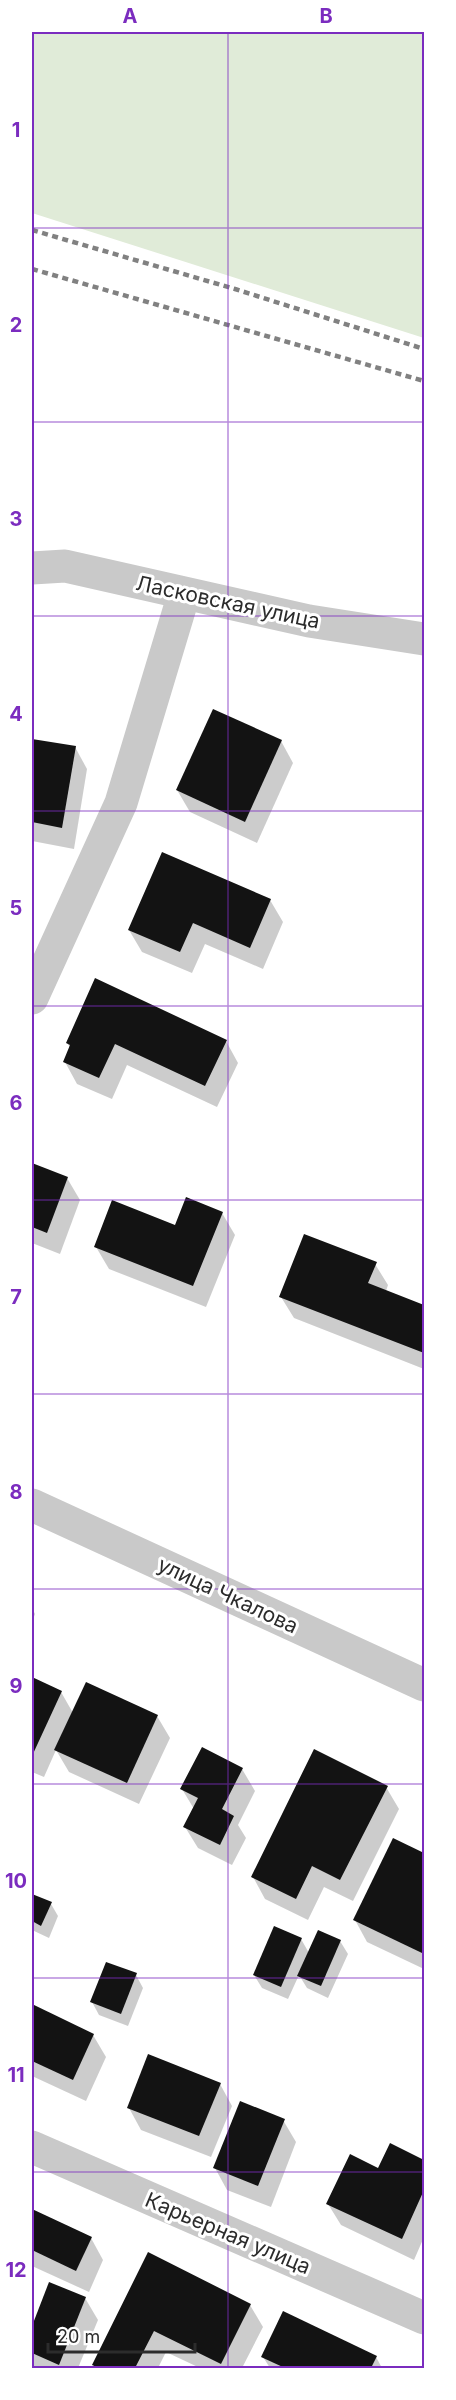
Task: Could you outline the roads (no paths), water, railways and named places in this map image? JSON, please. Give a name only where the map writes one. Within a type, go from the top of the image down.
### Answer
[{"type":"street","name":"Ласковская улица","points":[[32,568],[65,566],[309,621],[424,639]]},
{"type":"street","points":[[32,998],[121,803],[184,594]]},
{"type":"street","name":"улица Чкалова","points":[[32,1505],[424,1685]]},
{"type":"street","name":"Карьерная улица","points":[[32,2147],[424,2318]]},
{"type":"railway","points":[[32,230],[235,289],[424,349]]},
{"type":"railway","points":[[32,269],[424,381]]}]
